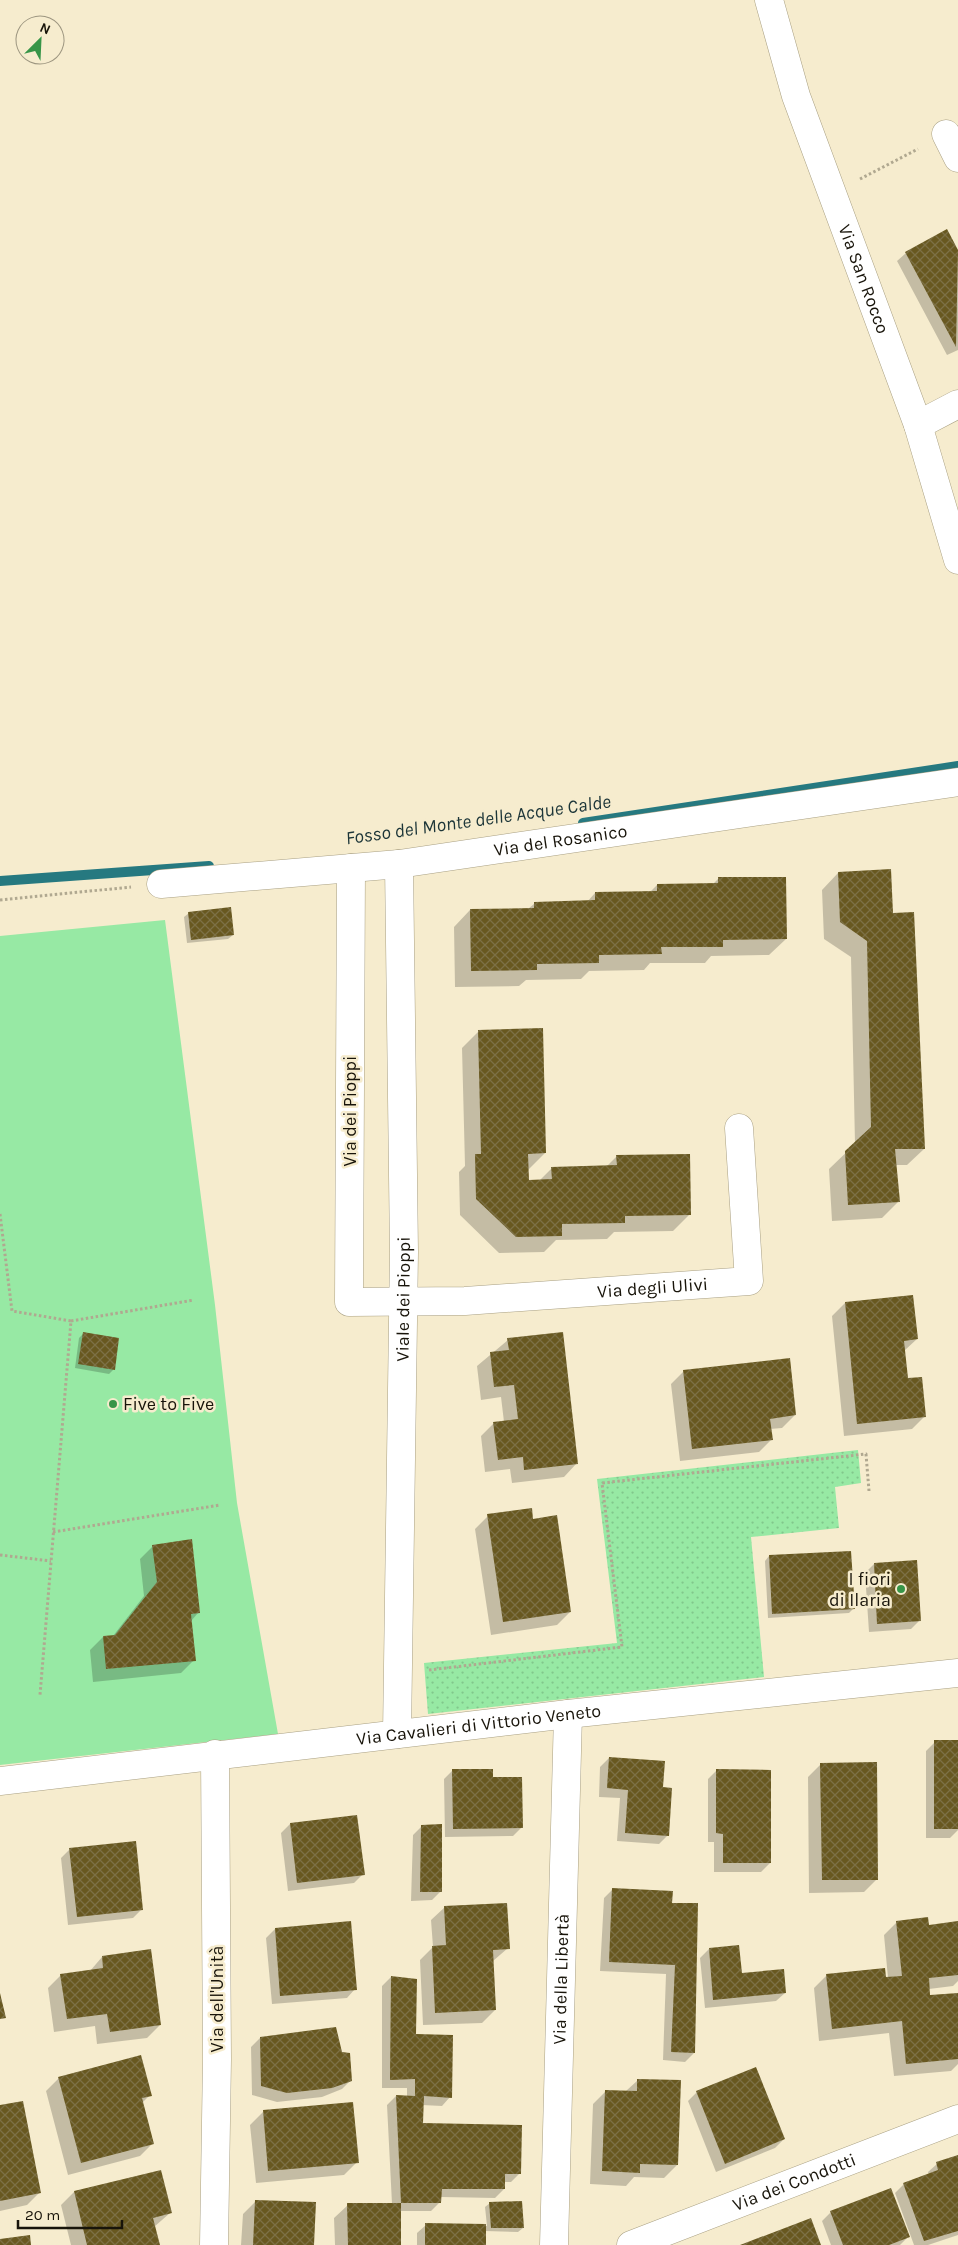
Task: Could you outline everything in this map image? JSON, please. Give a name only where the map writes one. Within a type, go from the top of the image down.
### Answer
[{"type":"street","name":"Via San Rocco","points":[[769,0],[796,96],[918,425],[958,560]]},
{"type":"street","points":[[918,425],[958,404]]},
{"type":"street","name":"Via del Rosanico","points":[[161,884],[399,864],[958,782]]},
{"type":"street","name":"Viale dei Pioppi","points":[[397,1734],[404,1252],[399,864]]},
{"type":"street","name":"Via dei Pioppi","points":[[352,868],[349,1302],[402,1301]]},
{"type":"street","name":"Via degli Ulivi","points":[[402,1301],[465,1302],[749,1281],[739,1128]]},
{"type":"street","name":"Via Cavalieri di Vittorio Veneto","points":[[0,1781],[215,1754],[568,1714],[958,1673]]},
{"type":"street","name":"Via della Libertà","points":[[554,2245],[568,1714]]},
{"type":"street","name":"Via dell'Unità","points":[[214,2245],[217,2059],[215,1754]]},
{"type":"street","name":"Via dei Condotti","points":[[631,2245],[958,2119]]},
{"type":"path","points":[[0,900],[161,884]]},
{"type":"path","points":[[0,1214],[12,1311],[71,1321],[194,1300]]},
{"type":"path","points":[[40,1695],[71,1321]]},
{"type":"path","points":[[398,1674],[622,1648],[602,1483],[866,1454],[869,1491]]},
{"type":"path","points":[[53,1532],[220,1505]]},
{"type":"path","points":[[0,1555],[51,1561]]},
{"type":"green space","name":"Five to Five","points":[[165,920],[215,1305],[237,1503],[278,1734],[0,1765],[0,936]]},
{"type":"green space","points":[[858,1450],[861,1483],[835,1487],[839,1528],[751,1537],[764,1677],[428,1714],[424,1663],[617,1643],[597,1479]]},
{"type":"building","points":[[947,229],[958,250],[956,347],[905,252]]},
{"type":"building","points":[[891,869],[893,913],[914,912],[925,1149],[895,1149],[900,1202],[848,1205],[845,1151],[871,1127],[867,941],[840,922],[838,872]]},
{"type":"building","points":[[718,877],[786,877],[787,939],[723,940],[723,947],[661,947],[662,954],[599,955],[599,963],[537,964],[537,970],[471,971],[470,909],[534,908],[534,902],[595,900],[595,892],[657,891],[657,884],[718,883]]},
{"type":"building","points":[[231,907],[234,935],[191,940],[188,912]]},
{"type":"building","points":[[543,1028],[546,1153],[528,1154],[529,1180],[552,1179],[551,1167],[617,1165],[616,1155],[690,1154],[691,1215],[625,1216],[625,1223],[562,1224],[562,1236],[516,1237],[476,1199],[475,1154],[481,1154],[478,1030]]},
{"type":"building","points":[[913,1295],[918,1339],[904,1341],[908,1378],[922,1377],[926,1417],[857,1424],[845,1302]]},
{"type":"building","points":[[83,1332],[119,1338],[115,1370],[78,1364]]},
{"type":"building","points":[[563,1332],[578,1464],[524,1470],[523,1457],[498,1460],[493,1422],[518,1419],[514,1385],[494,1387],[490,1352],[509,1350],[507,1338]]},
{"type":"building","points":[[790,1358],[796,1415],[770,1419],[773,1440],[692,1449],[683,1370]]},
{"type":"building","points":[[532,1508],[533,1519],[557,1515],[571,1612],[503,1622],[487,1514]]},
{"type":"building","points":[[192,1539],[200,1613],[191,1614],[196,1661],[106,1669],[103,1636],[115,1635],[157,1582],[152,1545]]},
{"type":"building","points":[[851,1551],[855,1609],[772,1614],[769,1555]]},
{"type":"building","points":[[917,1560],[921,1621],[877,1624],[874,1563]]},
{"type":"building","points":[[934,1740],[958,1740],[958,1829],[934,1829]]},
{"type":"building","points":[[609,1757],[665,1761],[663,1787],[672,1788],[669,1836],[625,1833],[628,1790],[607,1788]]},
{"type":"building","points":[[877,1762],[878,1880],[822,1880],[820,1763]]},
{"type":"building","points":[[452,1769],[493,1769],[493,1777],[522,1777],[523,1828],[453,1829]]},
{"type":"building","points":[[716,1769],[771,1770],[771,1863],[723,1863],[723,1834],[716,1833]]},
{"type":"building","points":[[357,1815],[365,1875],[297,1883],[290,1823]]},
{"type":"building","points":[[442,1824],[442,1892],[420,1892],[421,1825]]},
{"type":"building","points":[[136,1841],[143,1910],[77,1917],[69,1848]]},
{"type":"building","points":[[612,1888],[673,1891],[672,1903],[698,1903],[695,2053],[671,2052],[675,1965],[609,1962]]},
{"type":"building","points":[[507,1903],[510,1949],[493,1950],[496,2010],[435,2013],[432,1946],[446,1945],[444,1906]]},
{"type":"building","points":[[928,1917],[929,1925],[958,1921],[958,1975],[929,1978],[930,1995],[958,1993],[958,2059],[906,2064],[902,2021],[832,2029],[826,1974],[885,1968],[886,1977],[902,1976],[896,1921]]},
{"type":"building","points":[[351,1921],[357,1990],[280,1996],[275,1928]]},
{"type":"building","points":[[739,1945],[742,1973],[784,1969],[786,1993],[713,2000],[709,1948]]},
{"type":"building","points":[[151,1949],[161,2025],[110,2032],[107,2014],[67,2019],[60,1974],[103,1968],[102,1956]]},
{"type":"building","points":[[391,1976],[417,1979],[416,2034],[453,2035],[452,2098],[424,2096],[423,2123],[522,2125],[521,2174],[505,2174],[505,2189],[442,2189],[441,2203],[401,2203],[396,2095],[415,2096],[415,2079],[390,2080]]},
{"type":"building","points":[[0,1993],[6,2018],[0,2019]]},
{"type":"building","points":[[336,2027],[342,2052],[350,2053],[352,2081],[332,2088],[287,2093],[261,2086],[260,2037]]},
{"type":"building","points":[[141,2055],[152,2096],[142,2098],[154,2144],[81,2163],[58,2077]]},
{"type":"building","points":[[756,2067],[785,2139],[725,2164],[696,2091]]},
{"type":"building","points":[[637,2079],[681,2080],[678,2165],[640,2164],[640,2173],[602,2171],[605,2090],[637,2091]]},
{"type":"building","points":[[23,2101],[41,2193],[0,2201],[0,2105]]},
{"type":"building","points":[[353,2102],[359,2163],[268,2171],[263,2110]]},
{"type":"building","points":[[958,2155],[958,2231],[924,2241],[903,2183],[938,2170],[936,2162]]},
{"type":"building","points":[[161,2170],[172,2213],[153,2218],[160,2245],[87,2245],[74,2191]]},
{"type":"building","points":[[891,2188],[910,2237],[889,2245],[843,2245],[830,2211]]},
{"type":"building","points":[[255,2200],[316,2202],[314,2245],[253,2245]]},
{"type":"building","points":[[522,2201],[524,2228],[491,2228],[489,2202]]},
{"type":"building","points":[[347,2203],[401,2203],[401,2245],[348,2245]]},
{"type":"building","points":[[811,2218],[821,2245],[740,2245]]},
{"type":"building","points":[[425,2223],[486,2224],[486,2245],[425,2245]]},
{"type":"building","points":[[30,2235],[31,2245],[0,2245],[0,2239]]},
{"type":"waterway","name":"Fosso del Monte delle Acque Calde","points":[[583,823],[958,766]]},
{"type":"waterway","name":"Fosso del Monte delle Acque Calde","points":[[0,881],[209,866]]},
{"type":"place","name":"Five to Five","points":[[113,1404]]},
{"type":"place","name":"I fiori di Ilaria","points":[[901,1589]]}]
